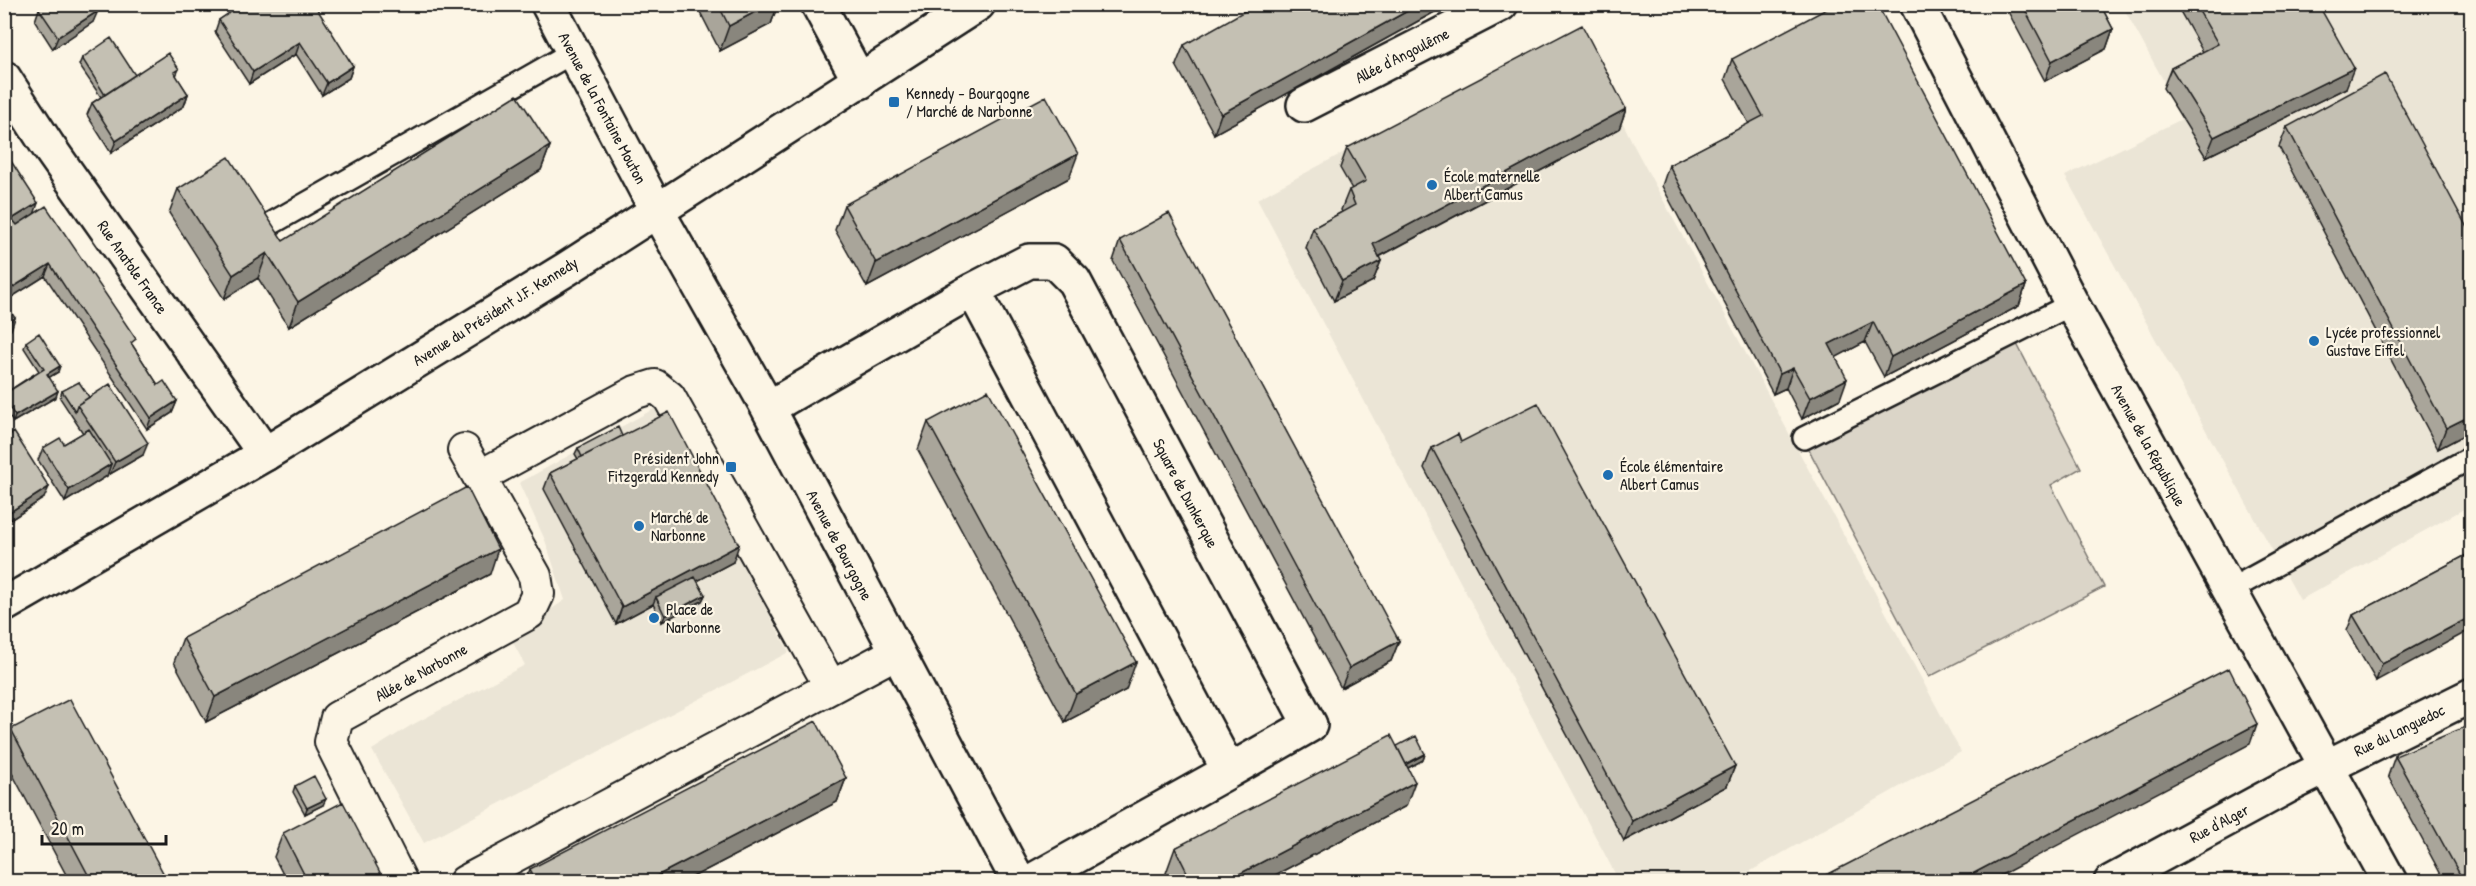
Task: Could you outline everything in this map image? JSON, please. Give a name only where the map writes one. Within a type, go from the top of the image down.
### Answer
[{"type":"street","name":"Avenue de la Fontaine Mouton","points":[[548,4],[657,211]]},
{"type":"street","points":[[818,4],[860,82]]},
{"type":"street","name":"Avenue du Président J.F. Kennedy","points":[[4,605],[265,454],[657,211],[978,4]]},
{"type":"street","name":"Allée d'Angoulême","points":[[1304,105],[1501,4]]},
{"type":"street","name":"Avenue de la République","points":[[1917,4],[2072,304],[2390,882]]},
{"type":"street","name":"Rue Anatole France","points":[[4,78],[48,146],[265,454]]},
{"type":"street","name":"Avenue de Bourgogne","points":[[657,211],[768,408],[1019,882]]},
{"type":"street","name":"Square de Dunkerque","points":[[768,408],[973,290],[1029,261],[1054,261],[1074,281],[1310,725],[1030,882]]},
{"type":"street","points":[[973,290],[1229,771]]},
{"type":"street","name":"Allée de Narbonne","points":[[400,882],[331,742],[337,718],[529,613],[538,594],[535,576],[471,464],[636,392],[655,386],[669,397],[831,687]]},
{"type":"street","points":[[465,882],[897,652]]},
{"type":"street","name":"Rue du Languedoc","points":[[2327,766],[2472,695]]},
{"type":"street","name":"Rue d'Alger","points":[[2110,882],[2327,766]]},
{"type":"lane","points":[[267,226],[573,52]]},
{"type":"lane","points":[[1804,438],[2072,304]]},
{"type":"lane","points":[[2228,591],[2472,457]]},
{"type":"shaded area","name":"Lycée professionnel Gustave Eiffel","points":[[2122,5],[2471,5],[2471,505],[2300,600],[2065,176],[2184,118]]},
{"type":"shaded area","name":"École élémentaire Albert Camus","points":[[1577,27],[1634,146],[1961,752],[1733,881],[1619,881],[1257,199]]},
{"type":"shaded area","points":[[2017,344],[2081,468],[2051,485],[2104,587],[1929,677],[1808,448]]},
{"type":"shaded area","name":"Place de Narbonne","points":[[659,406],[789,652],[424,843],[372,750],[410,726],[525,665],[510,637],[565,600],[545,540],[519,483]]},
{"type":"building","points":[[45,4],[94,4],[98,11],[58,37],[39,9]]},
{"type":"building","points":[[243,4],[314,4],[353,66],[327,83],[300,42],[253,72],[219,20]]},
{"type":"building","points":[[718,4],[770,4],[729,26]]},
{"type":"building","points":[[1257,4],[1420,4],[1221,114],[1184,45]]},
{"type":"building","points":[[1836,4],[1877,4],[2026,285],[1891,357],[1873,322],[1829,344],[1847,379],[1810,398],[1793,368],[1780,374],[1669,165],[1763,116],[1732,59]]},
{"type":"building","points":[[2022,4],[2100,4],[2113,29],[2052,61]]},
{"type":"building","points":[[2195,4],[2318,4],[2354,68],[2214,137],[2171,68],[2218,44]]},
{"type":"building","name":"École maternelle Albert Camus","points":[[1582,25],[1626,109],[1373,244],[1381,261],[1342,281],[1313,228],[1355,205],[1349,190],[1366,181],[1347,148]]},
{"type":"building","points":[[111,38],[135,75],[105,95],[82,58]]},
{"type":"building","points":[[168,53],[179,69],[174,72],[188,94],[116,141],[92,103]]},
{"type":"building","points":[[2385,74],[2472,237],[2472,415],[2446,428],[2287,127]]},
{"type":"building","points":[[517,95],[550,146],[298,302],[267,253],[233,275],[178,189],[229,157],[283,241]]},
{"type":"building","points":[[1046,96],[1078,154],[876,263],[844,205]]},
{"type":"building","points":[[9,158],[38,203],[12,219],[17,225],[46,206],[136,339],[131,343],[158,385],[164,381],[177,401],[151,418],[50,264],[7,291],[4,287],[4,161]]},
{"type":"building","points":[[1169,213],[1399,641],[1349,668],[1120,240]]},
{"type":"building","points":[[4,302],[15,318],[4,324]]},
{"type":"building","points":[[39,333],[60,366],[47,374],[58,391],[15,416],[4,399],[4,394],[44,369],[26,342]]},
{"type":"building","points":[[79,382],[89,397],[77,405],[75,411],[62,391]]},
{"type":"building","points":[[110,384],[148,443],[115,462],[77,405]]},
{"type":"building","points":[[988,390],[1136,662],[1076,694],[928,422]]},
{"type":"building","points":[[1538,403],[1735,766],[1632,821],[1432,448],[1458,434],[1461,442]]},
{"type":"building","name":"Marché de Narbonne","points":[[669,412],[739,545],[622,607],[550,473]]},
{"type":"building","points":[[618,427],[622,436],[582,457],[578,448]]},
{"type":"building","points":[[89,429],[111,464],[69,490],[43,448],[60,438],[64,444]]},
{"type":"building","points":[[14,432],[49,487],[10,512],[4,503],[4,439]]},
{"type":"building","points":[[467,487],[498,549],[215,697],[183,638]]},
{"type":"building","points":[[2472,552],[2472,616],[2382,664],[2353,615]]},
{"type":"building","points":[[695,577],[705,595],[665,616],[656,597]]},
{"type":"building","points":[[2229,668],[2257,724],[1957,882],[1813,882]]},
{"type":"building","points":[[70,699],[168,882],[92,882],[11,729]]},
{"type":"building","points":[[816,721],[846,778],[645,882],[537,882],[530,869]]},
{"type":"building","points":[[2472,724],[2472,882],[2464,882],[2395,756]]},
{"type":"building","points":[[1391,735],[1415,782],[1224,882],[1192,882],[1175,848]]},
{"type":"building","points":[[1416,736],[1425,754],[1406,764],[1397,746]]},
{"type":"building","points":[[314,776],[326,799],[307,808],[295,786]]},
{"type":"building","points":[[343,802],[385,882],[308,882],[283,833]]},
{"type":"place","name":"Kennedy - Bourgogne / Marché de Narbonne","points":[[894,102]]},
{"type":"place","name":"École maternelle Albert Camus","points":[[1432,185]]},
{"type":"place","name":"Lycée professionnel Gustave Eiffel","points":[[2314,341]]},
{"type":"place","name":"Président John Fitzgerald Kennedy","points":[[731,467]]},
{"type":"place","name":"École élémentaire Albert Camus","points":[[1608,475]]},
{"type":"place","name":"Marché de Narbonne","points":[[639,526]]},
{"type":"place","name":"Place de Narbonne","points":[[654,618]]}]
